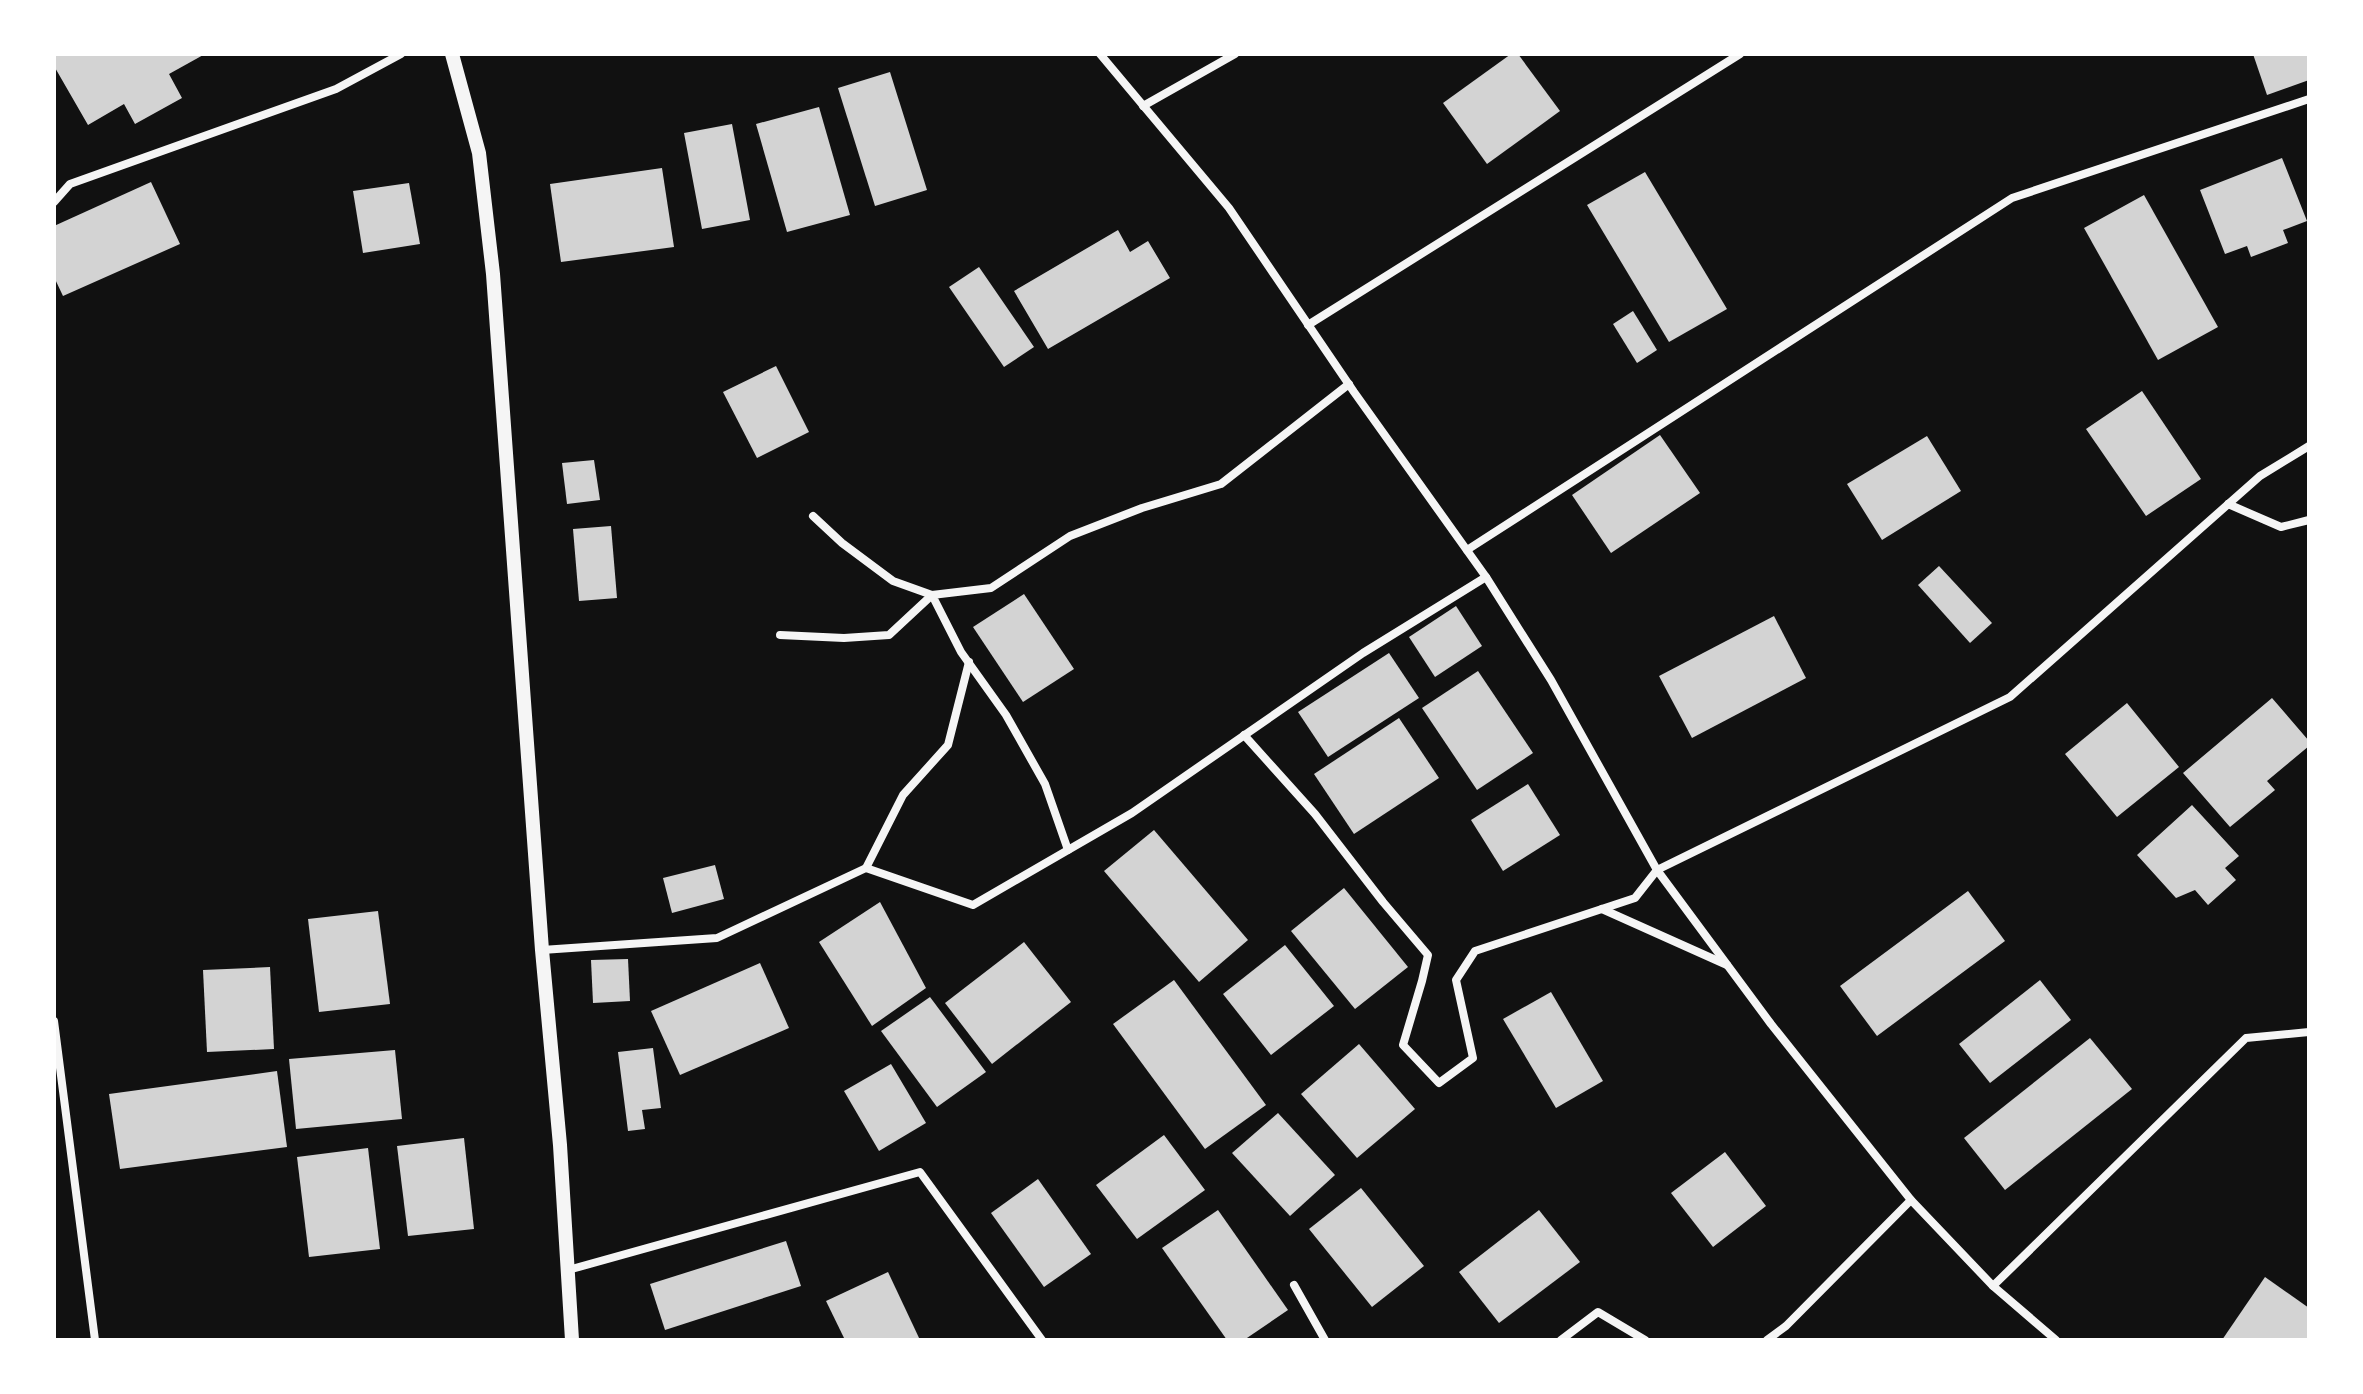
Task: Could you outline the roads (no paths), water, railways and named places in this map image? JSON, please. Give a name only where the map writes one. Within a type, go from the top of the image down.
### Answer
[{"type":"street","points":[[54,202],[70,184],[336,89],[401,54]]},
{"type":"street","points":[[452,54],[479,153],[493,274],[542,950],[560,1145],[572,1340]]},
{"type":"street","points":[[1100,54],[1229,208],[1486,577],[1551,680],[1657,870],[1771,1024],[1911,1200],[1993,1286],[2056,1340]]},
{"type":"street","points":[[1143,106],[1235,54]]},
{"type":"street","points":[[1308,325],[1740,54]]},
{"type":"street","points":[[1467,550],[2012,198],[2309,99]]},
{"type":"street","points":[[813,516],[842,543],[893,581],[932,595],[991,588],[1070,536],[1142,508],[1221,484],[1349,384]]},
{"type":"street","points":[[1244,735],[1315,814],[1428,955],[1403,1045],[1439,1083],[1473,1058],[1456,980],[1475,951],[1635,898],[1657,870],[2010,697],[2260,476],[2309,446]]},
{"type":"street","points":[[2228,504],[2281,527],[2309,520]]},
{"type":"street","points":[[866,868],[973,905],[1132,813],[1363,653],[1486,577]]},
{"type":"street","points":[[780,635],[844,638],[889,635],[932,595]]},
{"type":"street","points":[[932,595],[969,662],[1006,715],[1045,784],[1068,850]]},
{"type":"street","points":[[542,950],[717,938],[866,868],[903,795],[948,745],[969,662]]},
{"type":"street","points":[[1602,909],[1728,965]]},
{"type":"street","points":[[54,1021],[95,1340]]},
{"type":"street","points":[[1993,1286],[2246,1038],[2309,1032]]},
{"type":"street","points":[[568,1270],[920,1172],[1042,1340]]},
{"type":"street","points":[[1767,1340],[1797,1316],[1911,1200]]},
{"type":"street","points":[[1294,1285],[1325,1340]]},
{"type":"street","points":[[1561,1340],[1598,1312],[1645,1340]]}]
